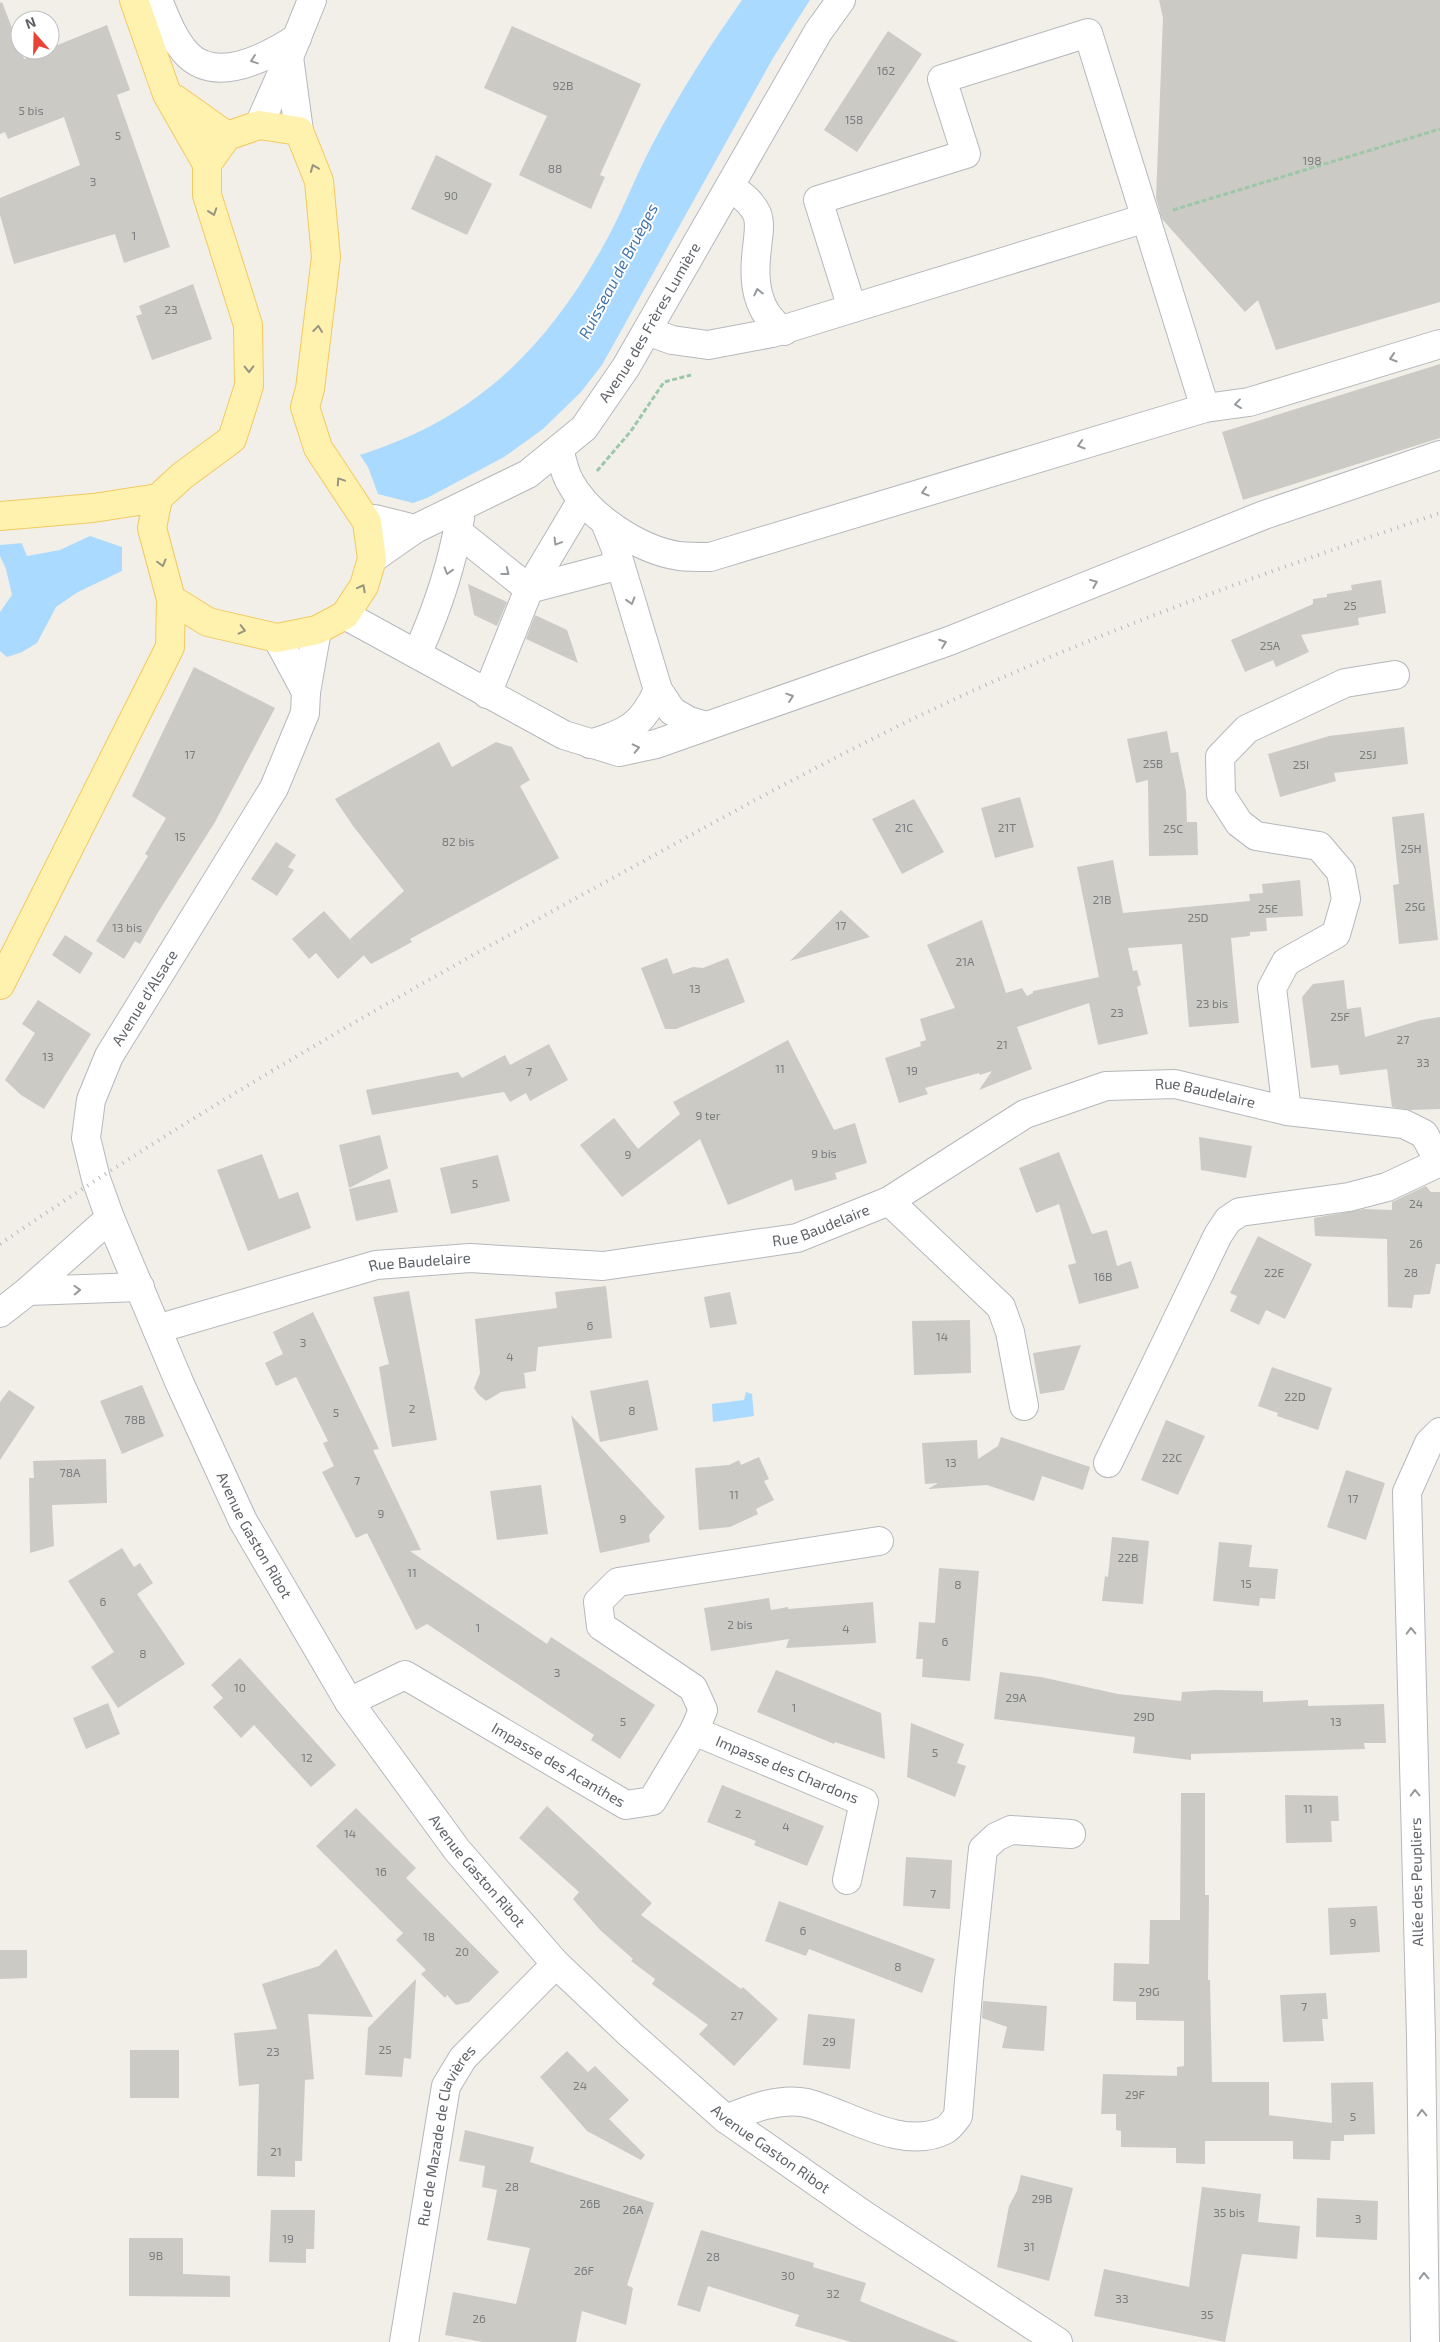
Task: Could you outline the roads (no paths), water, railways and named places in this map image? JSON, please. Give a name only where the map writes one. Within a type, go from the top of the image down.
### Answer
[{"type":"main road","points":[[0,516],[93,508],[158,498],[182,476],[232,439],[249,386],[248,325],[231,265],[207,195],[207,164],[167,94],[134,0]]},
{"type":"main road","points":[[167,94],[227,136]]},
{"type":"main road","points":[[171,599],[208,622],[277,638],[317,630],[345,615],[364,586],[372,559],[367,522],[318,448],[305,407],[312,380],[326,257],[319,181],[299,131],[258,125],[227,136],[207,164]]},
{"type":"main road","points":[[0,985],[170,647],[171,599],[152,528],[158,498]]},
{"type":"main road","points":[[93,508],[152,528]]},
{"type":"main road","points":[[170,647],[208,622]]},
{"type":"street","points":[[158,0],[170,31],[188,55],[208,66],[227,68],[293,47]]},
{"type":"street","points":[[258,125],[312,0]]},
{"type":"street","name":"Avenue des Frères Lumière","points":[[372,559],[416,529],[460,519],[528,474],[584,428],[626,367],[818,32],[841,0]]},
{"type":"street","points":[[852,308],[818,200],[966,154],[942,79],[1088,33],[1156,215],[1205,408]]},
{"type":"street","points":[[293,47],[299,131]]},
{"type":"street","points":[[730,186],[746,198],[757,214],[759,225],[756,256],[756,288],[763,310],[771,322],[784,330]]},
{"type":"street","points":[[647,332],[672,340],[708,345],[784,330],[1156,215]]},
{"type":"street","points":[[559,449],[568,480],[579,497],[605,522],[641,544],[677,556],[710,557],[1205,408],[1249,402],[1440,344]]},
{"type":"street","points":[[345,615],[564,735],[619,752],[656,744],[949,641],[1264,515],[1440,456]]},
{"type":"street","points":[[487,694],[528,589],[579,497]]},
{"type":"street","points":[[367,522],[375,519],[416,529]]},
{"type":"street","points":[[460,519],[528,589]]},
{"type":"street","points":[[417,654],[435,614],[453,557],[460,519]]},
{"type":"street","points":[[605,522],[658,690],[672,711],[689,721],[706,726]]},
{"type":"street","points":[[528,589],[620,566]]},
{"type":"street","name":"Avenue d'Alsace","points":[[110,1218],[96,1179],[86,1138],[91,1100],[109,1056],[274,788],[300,730],[305,713],[306,692],[317,630]]},
{"type":"street","points":[[277,638],[306,692]]},
{"type":"street","points":[[1287,1111],[1272,988],[1286,962],[1336,934],[1346,899],[1342,872],[1320,846],[1256,836],[1239,823],[1221,795],[1220,757],[1247,729],[1345,683],[1395,675]]},
{"type":"street","points":[[589,744],[631,728],[649,709],[658,690]]},
{"type":"street","name":"Rue Baudelaire","points":[[157,1329],[376,1265],[470,1258],[603,1266],[797,1238],[889,1201],[1025,1114],[1106,1086],[1175,1084],[1287,1111],[1404,1124],[1424,1134],[1440,1162]]},
{"type":"street","points":[[1108,1463],[1218,1235],[1228,1220],[1240,1212],[1358,1195],[1386,1187],[1440,1162]]},
{"type":"street","points":[[889,1201],[1001,1307],[1010,1332],[1024,1406]]},
{"type":"street","points":[[0,1313],[28,1291],[110,1218]]},
{"type":"street","name":"Avenue Gaston Ribot","points":[[110,1218],[157,1329],[243,1521],[349,1702],[457,1850],[556,1964],[630,2034],[726,2119],[872,2221],[1058,2342]]},
{"type":"street","points":[[28,1291],[140,1287]]},
{"type":"street","name":"Allée des Peupliers","points":[[1425,2342],[1432,2306],[1431,2037],[1407,1492],[1428,1443],[1440,1432]]},
{"type":"street","name":"Impasse des Acanthes","points":[[349,1702],[405,1676],[626,1805],[652,1801],[694,1731],[703,1710],[693,1688],[601,1626],[598,1602],[618,1582],[879,1541]]},
{"type":"street","name":"Impasse des Chardons","points":[[694,1731],[864,1802],[847,1880]]},
{"type":"street","points":[[726,2119],[766,2104],[806,2103],[871,2129],[919,2137],[946,2130],[958,2116],[982,1849],[996,1837],[1011,1830],[1071,1834]]},
{"type":"street","name":"Rue de Mazade de Clavières","points":[[404,2342],[446,2086],[463,2058],[556,1964]]},
{"type":"water","name":"Ruisseau de Bruèges","points":[[742,0],[810,0],[773,58],[602,365],[581,392],[543,429],[504,457],[427,498],[413,503],[378,494],[368,467],[360,455],[401,440],[438,422],[471,401],[502,377],[555,320],[579,287],[601,250],[645,158],[673,107],[706,53]]},
{"type":"water","points":[[0,491],[27,556],[60,550],[90,536],[122,547],[122,571],[78,592],[56,607],[37,643],[22,652],[7,657],[0,651],[0,612],[12,595],[6,569],[0,556]]},
{"type":"water","points":[[746,1392],[752,1394],[754,1416],[713,1422],[712,1404],[744,1400]]},
{"type":"railway","points":[[0,1244],[146,1148],[371,1013],[700,830],[902,724],[1006,676],[1113,631],[1275,570],[1440,513]]}]
